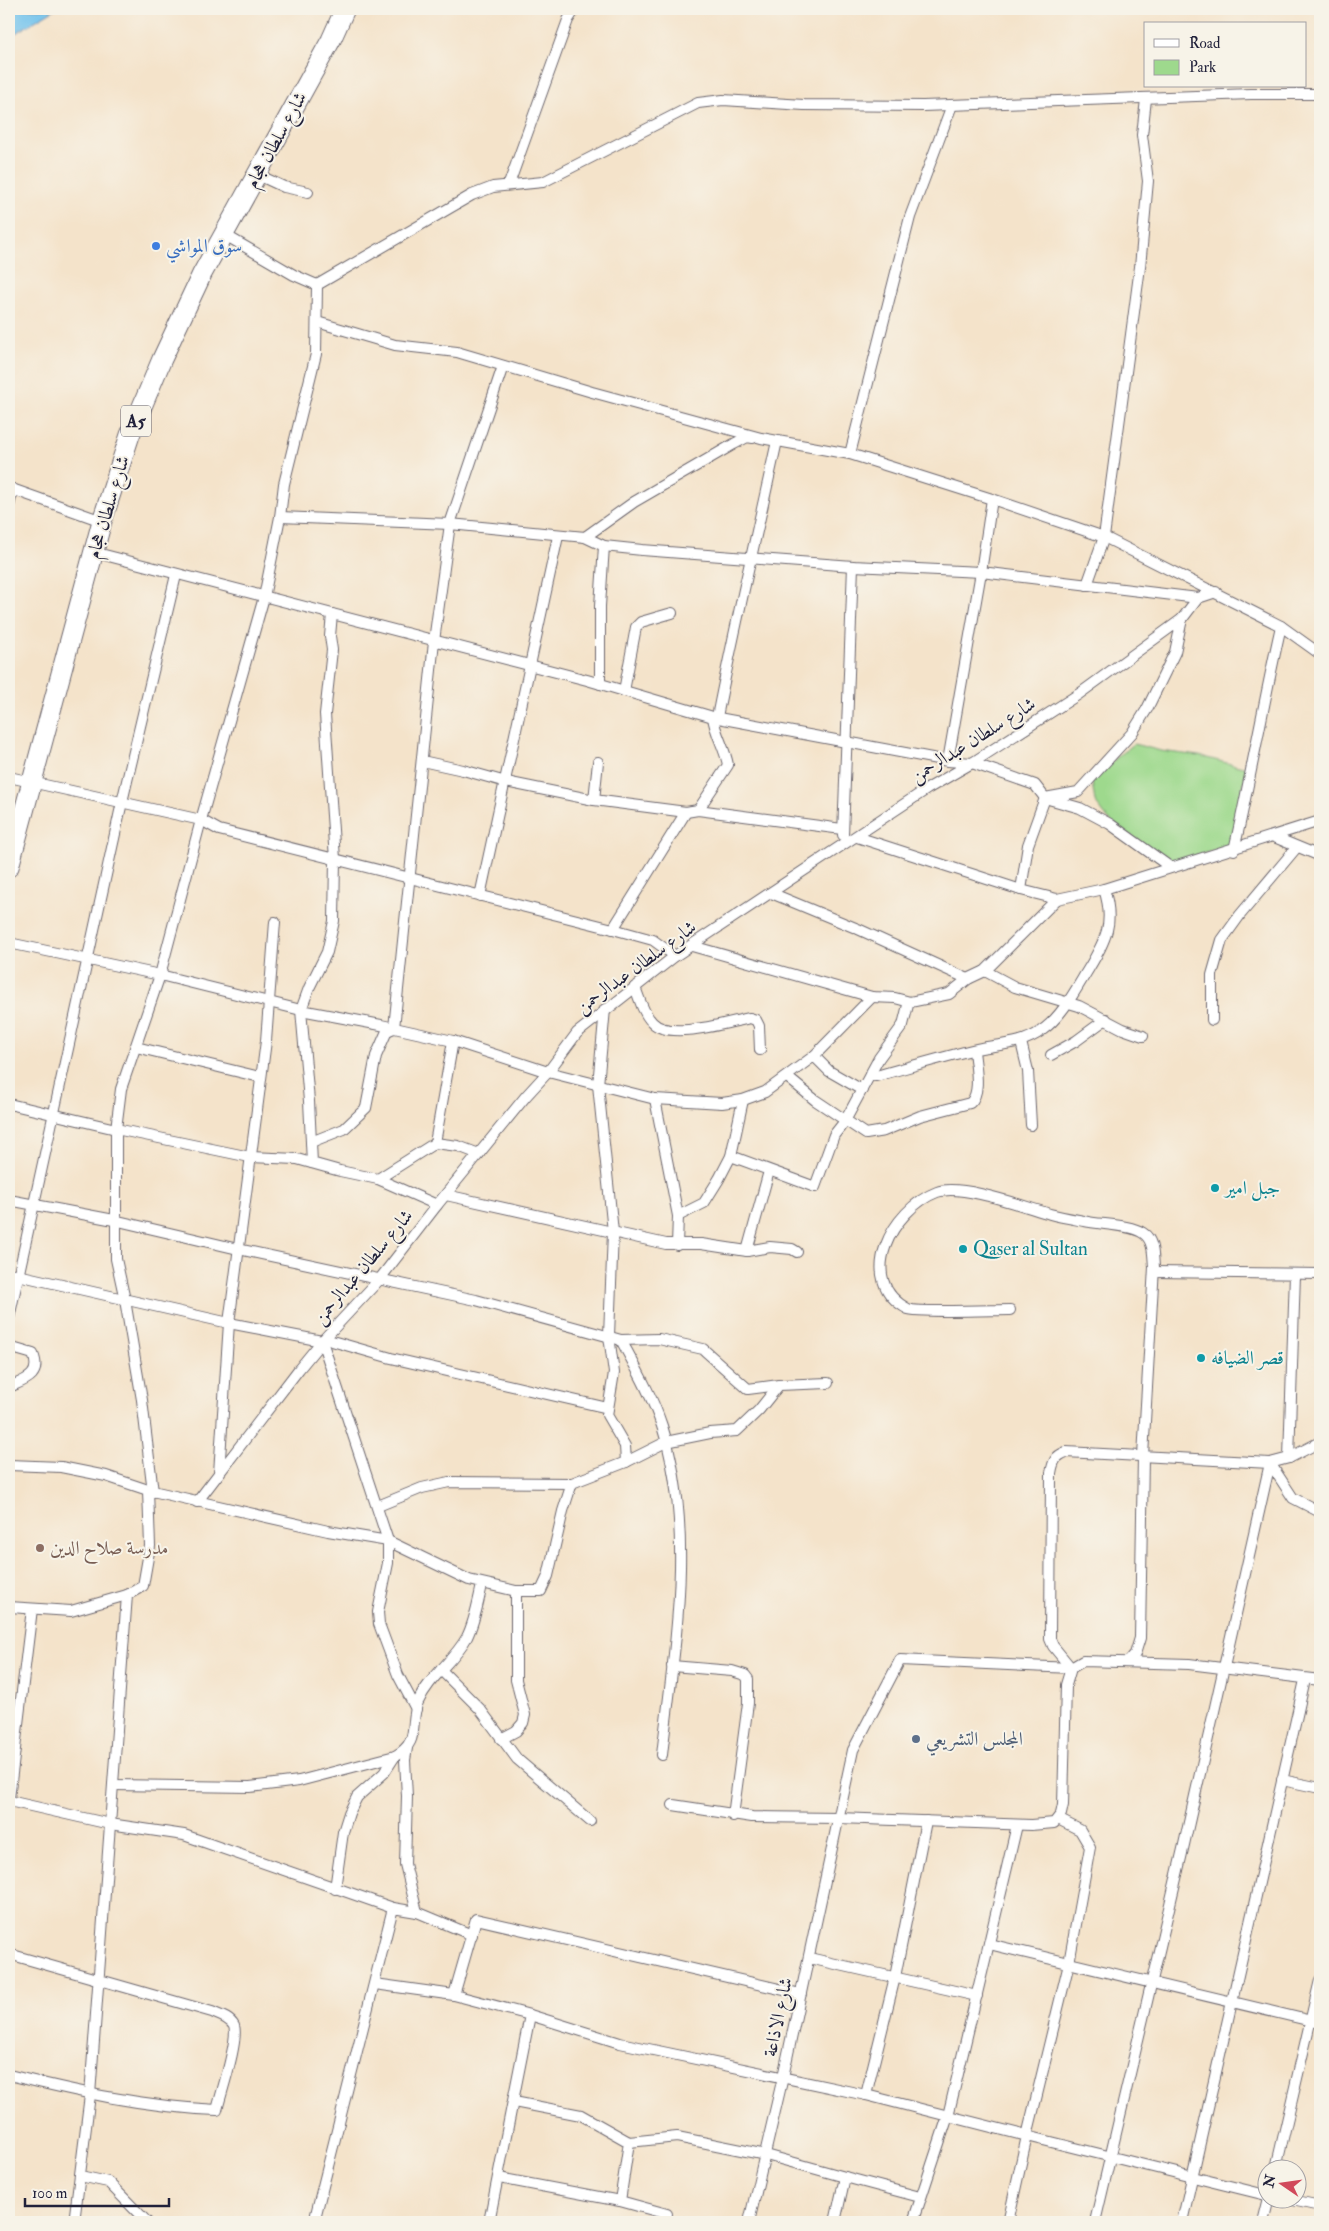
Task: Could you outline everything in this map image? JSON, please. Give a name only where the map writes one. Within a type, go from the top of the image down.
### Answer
[{"type":"highway","name":"شارع سلطان هجام","points":[[9,867],[93,552],[122,458],[155,375],[202,274],[331,40],[345,9]]},
{"type":"street","points":[[509,184],[568,20],[575,9]]},
{"type":"street","points":[[317,284],[472,195],[493,187],[509,184],[543,182],[698,103],[723,100],[804,105],[952,105],[1320,94]]},
{"type":"street","points":[[1088,586],[1104,537],[1129,358],[1148,181],[1142,135],[1146,99]]},
{"type":"street","points":[[850,454],[910,217],[952,105]]},
{"type":"street","points":[[256,174],[284,187],[308,192]]},
{"type":"street","points":[[224,235],[288,272],[317,284]]},
{"type":"street","points":[[9,1607],[71,1611],[127,1595],[142,1586],[150,1546],[151,1490],[142,1400],[116,1259],[114,1220],[116,1129],[122,1089],[160,975],[200,820],[264,596],[280,517],[284,484],[316,354],[317,284]]},
{"type":"street","points":[[316,322],[395,345],[457,352],[761,438],[850,454],[992,499],[1104,537],[1281,626],[1320,654]]},
{"type":"street","points":[[394,1028],[434,641],[450,524],[503,366]]},
{"type":"street","points":[[585,537],[634,502],[734,444],[747,437],[761,438]]},
{"type":"street","points":[[698,810],[728,765],[725,749],[714,727],[715,717],[777,441]]},
{"type":"street","points":[[9,506],[11,488],[102,521]]},
{"type":"street","points":[[948,761],[992,499]]},
{"type":"street","points":[[280,517],[450,524],[558,536],[585,537],[604,546],[853,566],[981,572],[1198,598],[1216,592]]},
{"type":"street","points":[[480,896],[558,536]]},
{"type":"street","points":[[600,684],[600,606],[604,546]]},
{"type":"street","points":[[93,552],[600,684],[715,717],[948,761],[972,763],[1035,785],[1045,798],[1080,808],[1110,824],[1170,867]]},
{"type":"street","points":[[844,844],[842,829],[853,566]]},
{"type":"street","points":[[9,1318],[14,1274],[34,1204],[122,802],[176,575]]},
{"type":"street","name":"شارع سلطان عبدالرحمن","points":[[197,1502],[324,1340],[379,1280],[437,1205],[548,1072],[577,1033],[675,956],[927,789],[972,763],[1079,694],[1182,619],[1198,598]]},
{"type":"street","points":[[624,691],[636,626],[641,622],[672,613]]},
{"type":"street","points":[[312,1163],[309,1101],[300,1010],[332,941],[336,892],[325,714],[332,650],[330,636],[332,614]]},
{"type":"street","points":[[1045,798],[1078,792],[1132,733],[1175,652],[1182,619]]},
{"type":"street","points":[[1234,850],[1252,771],[1258,727],[1281,626]]},
{"type":"street","points":[[422,761],[506,782],[594,800],[686,812],[698,810],[842,829]]},
{"type":"street","points":[[594,800],[598,762]]},
{"type":"street","points":[[9,777],[200,820],[218,830],[613,929],[653,940],[675,956]]},
{"type":"street","points":[[1022,890],[1028,845],[1045,798]]},
{"type":"street","points":[[613,929],[686,812]]},
{"type":"street","points":[[857,837],[1022,890],[1057,899],[1104,890],[1170,867],[1234,850],[1320,822]]},
{"type":"street","points":[[1274,837],[1320,856]]},
{"type":"street","points":[[1212,1020],[1212,975],[1222,940],[1240,915],[1297,847]]},
{"type":"street","points":[[870,1075],[876,1076],[974,1050],[1021,1042],[1052,1023],[1105,941],[1109,904],[1104,890]]},
{"type":"street","points":[[771,893],[858,929],[968,979]]},
{"type":"street","points":[[692,946],[872,997],[895,998],[910,1002],[949,994],[968,979],[985,971],[1057,899]]},
{"type":"street","points":[[219,1474],[229,1323],[269,1002],[275,922]]},
{"type":"street","points":[[9,942],[88,961],[160,975],[300,1010],[453,1041],[548,1072],[655,1099],[722,1103],[743,1100],[765,1092],[814,1056],[872,997]]},
{"type":"street","points":[[985,971],[1015,987],[1066,1002],[1142,1036]]},
{"type":"street","points":[[635,987],[646,1014],[652,1023],[660,1028],[674,1031],[693,1030],[741,1020],[756,1020],[759,1026],[760,1050]]},
{"type":"street","points":[[731,1156],[815,1186],[820,1178],[828,1148],[834,1135],[845,1121],[879,1058],[903,1025],[910,1002]]},
{"type":"street","points":[[606,1009],[598,1086],[613,1232],[609,1336],[614,1374],[607,1416],[625,1446],[626,1462]]},
{"type":"street","points":[[1051,1055],[1076,1041],[1106,1019]]},
{"type":"street","points":[[311,1142],[344,1129],[366,1108],[376,1056],[387,1031],[394,1028]]},
{"type":"street","points":[[435,1144],[453,1041]]},
{"type":"street","points":[[1021,1042],[1028,1072],[1032,1125]]},
{"type":"street","points":[[136,1047],[260,1077]]},
{"type":"street","points":[[787,1077],[845,1121],[866,1134],[875,1133],[920,1116],[970,1103],[974,1100],[976,1092],[974,1050]]},
{"type":"street","points":[[814,1056],[829,1071],[862,1090]]},
{"type":"street","points":[[655,1099],[678,1216],[677,1245]]},
{"type":"street","points":[[678,1216],[704,1203],[731,1156],[743,1100]]},
{"type":"street","points":[[9,1104],[250,1157],[297,1159],[378,1179],[437,1205]]},
{"type":"street","points":[[378,1179],[435,1144],[458,1146],[479,1154]]},
{"type":"street","points":[[747,1251],[769,1171]]},
{"type":"street","points":[[1010,1310],[910,1310],[894,1299],[886,1287],[881,1271],[882,1256],[894,1226],[904,1213],[920,1200],[938,1191],[954,1191],[1011,1202],[1094,1224],[1134,1229],[1143,1233],[1151,1244],[1154,1272],[1143,1456],[1140,1638],[1136,1654],[1129,1661]]},
{"type":"street","points":[[446,1195],[677,1245],[702,1244],[747,1251],[770,1247],[792,1249],[797,1252]]},
{"type":"street","points":[[9,1200],[114,1220],[238,1249],[476,1300],[621,1340],[659,1339],[703,1349],[748,1389],[779,1385],[828,1383]]},
{"type":"street","points":[[1154,1272],[1320,1274]]},
{"type":"street","points":[[14,1274],[229,1323],[324,1340],[392,1358],[608,1408]]},
{"type":"street","points":[[1289,1458],[1295,1274]]},
{"type":"street","points":[[324,1340],[346,1418],[378,1506],[388,1541],[388,1563],[378,1612],[379,1624],[398,1675],[416,1709]]},
{"type":"street","points":[[621,1340],[654,1405],[666,1442],[674,1480],[678,1522],[678,1594],[662,1755]]},
{"type":"street","points":[[9,1347],[33,1354],[36,1362],[35,1371],[28,1379],[9,1387]]},
{"type":"street","points":[[378,1506],[422,1488],[449,1482],[475,1480],[572,1483],[626,1462],[666,1442],[737,1431],[759,1410],[779,1385]]},
{"type":"street","points":[[1072,1668],[1053,1646],[1050,1639],[1050,1473],[1053,1462],[1058,1455],[1066,1452],[1270,1462],[1289,1458],[1320,1442]]},
{"type":"street","points":[[1270,1462],[1293,1498],[1320,1512]]},
{"type":"street","points":[[1095,2222],[1225,1667],[1270,1462]]},
{"type":"street","points":[[9,1465],[61,1467],[106,1476],[197,1502],[328,1531],[388,1541],[454,1574],[482,1585],[516,1591],[541,1592],[546,1583],[572,1483]]},
{"type":"street","points":[[417,1912],[405,1864],[407,1796],[405,1760],[407,1748],[413,1738],[416,1709],[424,1690],[467,1638],[482,1585]]},
{"type":"street","points":[[501,1739],[516,1731],[523,1723],[526,1715],[516,1680],[516,1591]]},
{"type":"street","points":[[74,2222],[90,2095],[127,1595]]},
{"type":"street","points":[[32,1609],[9,1799],[110,1824],[184,1835],[335,1889],[393,1908],[417,1912],[472,1935]]},
{"type":"street","name":"شارع الاذاعة","points":[[749,2222],[766,2155],[853,1750],[900,1660],[1072,1668]]},
{"type":"street","points":[[673,1805],[733,1816],[1017,1825],[1050,1824],[1058,1819],[1063,1805],[1066,1685],[1072,1668],[1083,1661],[1129,1661],[1225,1667],[1305,1680],[1320,1680]]},
{"type":"street","points":[[672,1666],[732,1671],[745,1675],[748,1679],[748,1703],[733,1816]]},
{"type":"street","points":[[441,1670],[480,1709],[517,1759],[590,1822]]},
{"type":"street","points":[[1182,2222],[1305,1680]]},
{"type":"street","points":[[335,1889],[343,1832],[348,1813],[357,1796],[384,1773],[396,1756],[407,1748]]},
{"type":"street","points":[[113,1785],[250,1787],[299,1781],[396,1756]]},
{"type":"street","points":[[1282,1780],[1320,1788]]},
{"type":"street","points":[[1008,2222],[1069,1963],[1090,1847],[1080,1830],[1058,1819]]},
{"type":"street","points":[[866,2095],[895,1977],[926,1821]]},
{"type":"street","points":[[913,2222],[948,2116],[1017,1825]]},
{"type":"street","points":[[314,2222],[393,1908]]},
{"type":"street","points":[[454,1995],[476,1919],[801,1994]]},
{"type":"street","points":[[989,1944],[1316,2022]]},
{"type":"street","points":[[9,1954],[226,2017],[234,2026],[235,2039],[217,2110],[161,2107],[90,2095],[9,2075]]},
{"type":"street","points":[[808,1958],[977,1996]]},
{"type":"street","points":[[1279,2158],[1316,2022],[1320,1980]]},
{"type":"street","points":[[375,1984],[454,1995],[530,2015],[620,2043],[866,2095],[1256,2192]]},
{"type":"street","points":[[489,2222],[530,2015]]},
{"type":"street","points":[[514,2102],[581,2116],[629,2142],[677,2136],[766,2155],[920,2197]]},
{"type":"street","points":[[620,2201],[629,2142]]},
{"type":"street","points":[[80,2176],[108,2182],[144,2220]]},
{"type":"street","points":[[835,2222],[845,2177]]},
{"type":"street","points":[[499,2178],[620,2201],[667,2214],[665,2222]]},
{"type":"street","points":[[1306,2203],[1320,2206]]},
{"type":"street","points":[[1264,2222],[1267,2208]]},
{"type":"green space","points":[[1134,744],[1161,751],[1199,756],[1247,768],[1231,846],[1168,863],[1109,820],[1095,802],[1092,782],[1114,760]]},
{"type":"water","points":[[9,9],[55,9],[9,37]]},
{"type":"place","name":"سوق المواشي","points":[[156,246]]},
{"type":"place","name":"جبل امير","points":[[1215,1188]]},
{"type":"place","name":"Qaser al Sultan","points":[[963,1249]]},
{"type":"place","name":"قصر الضيافه","points":[[1201,1358]]},
{"type":"place","name":"مدرسة صلاح الدين","points":[[40,1548]]},
{"type":"place","name":"المجلس التشريعي","points":[[916,1739]]}]
